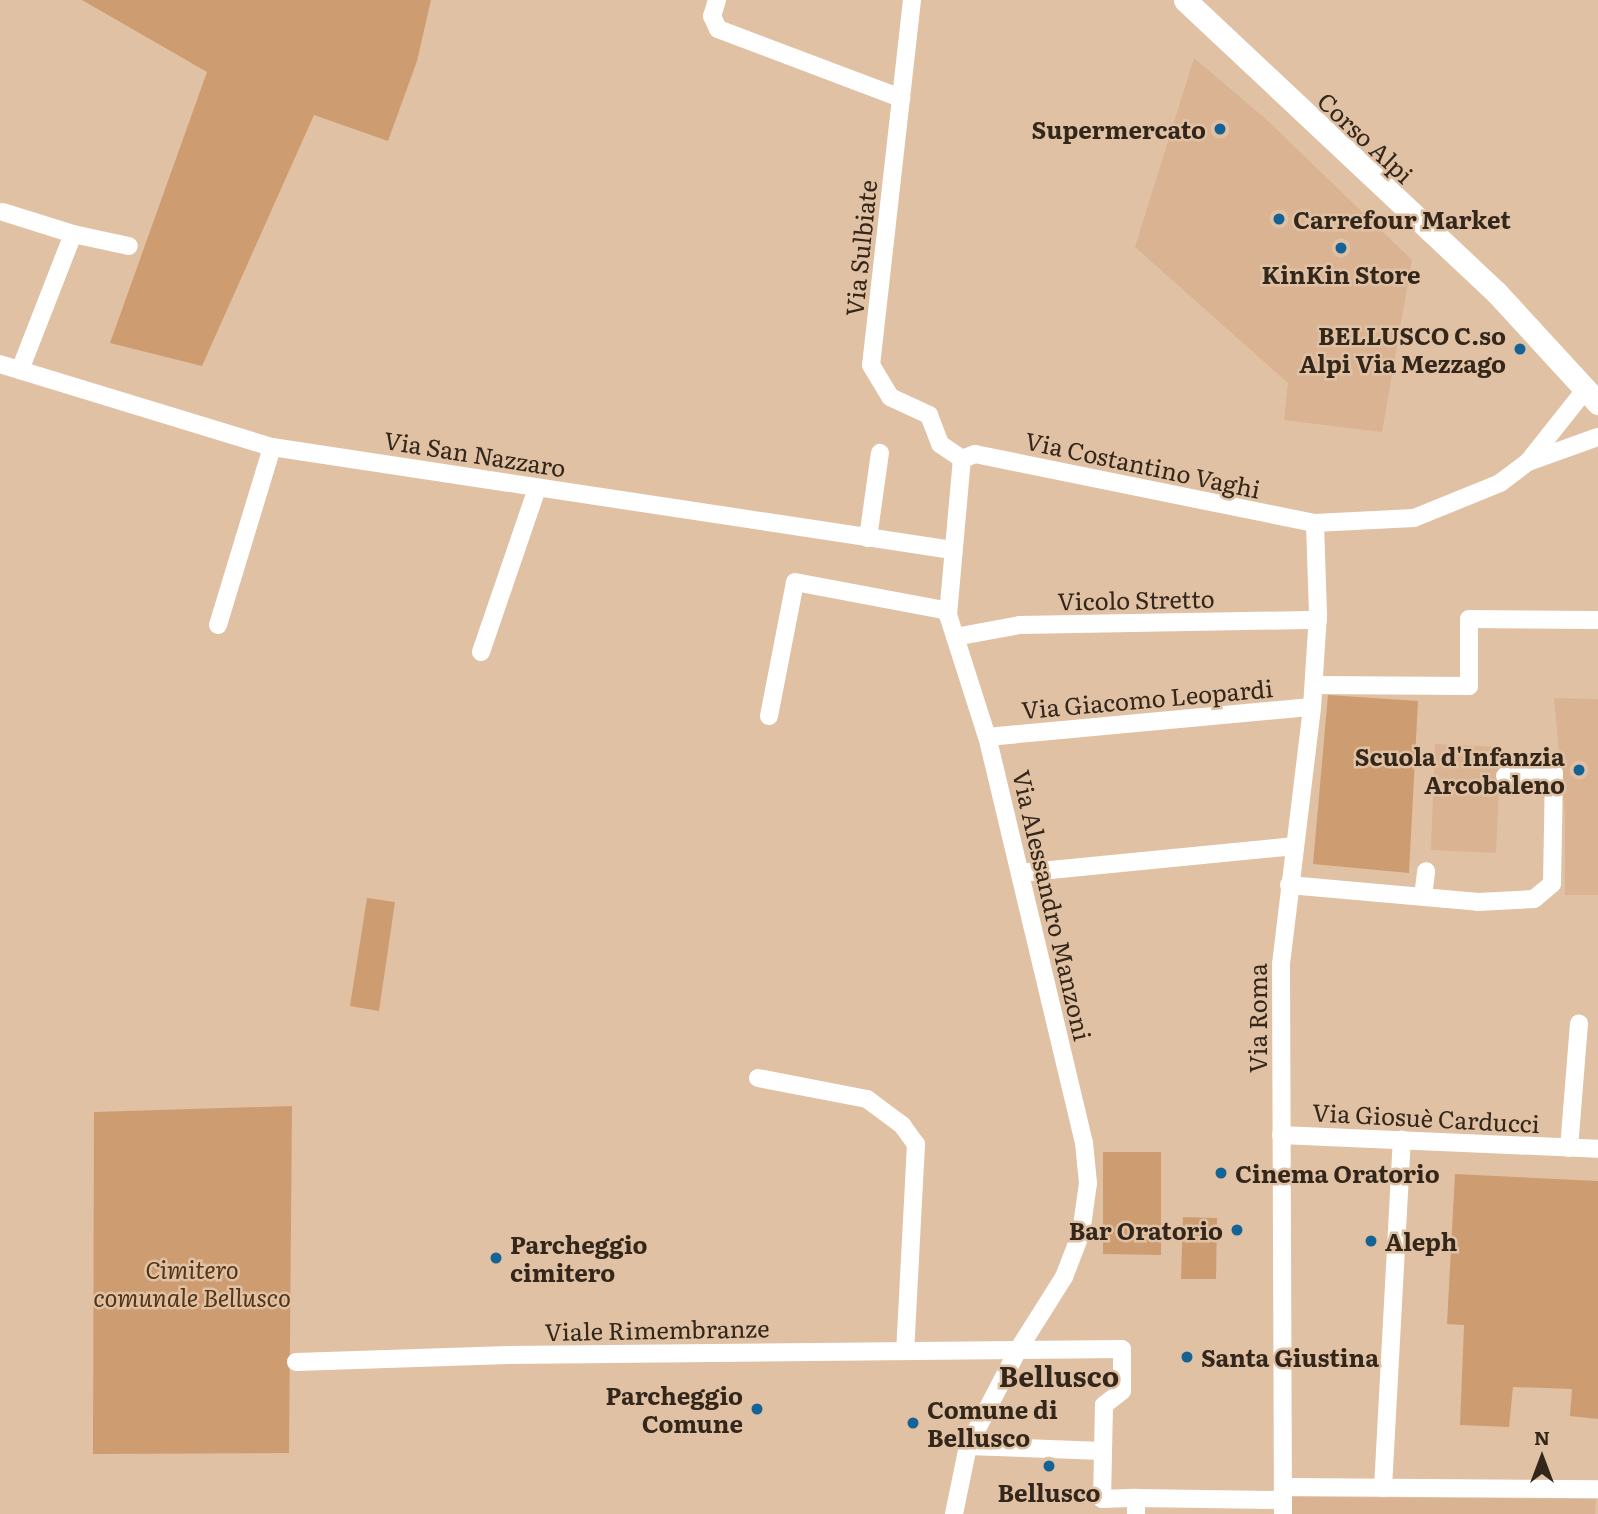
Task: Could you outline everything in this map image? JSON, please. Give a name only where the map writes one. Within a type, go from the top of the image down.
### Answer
[{"type":"main road","name":"Corso Alpi","points":[[1185,0],[1496,292],[1592,396]]},
{"type":"street","points":[[717,0],[712,16],[718,29],[901,98]]},
{"type":"street","name":"Via Sulbiate","points":[[912,0],[871,365],[890,397],[929,415],[940,444],[962,459]]},
{"type":"street","points":[[3,212],[73,234],[129,246]]},
{"type":"street","points":[[20,370],[73,234]]},
{"type":"street","name":"Via San Nazzaro","points":[[0,364],[272,447],[952,550]]},
{"type":"street","points":[[1528,462],[1592,396]]},
{"type":"street","points":[[1528,462],[1598,437]]},
{"type":"street","points":[[218,625],[272,447]]},
{"type":"street","points":[[868,538],[880,453]]},
{"type":"street","name":"Via Costantino Vaghi","points":[[962,459],[975,454],[1315,523],[1414,518],[1500,483],[1528,462]]},
{"type":"street","name":"Via Alessandro Manzoni","points":[[954,1514],[965,1453],[1018,1350],[1064,1277],[1081,1233],[1088,1183],[1084,1143],[987,737],[948,611],[962,459]]},
{"type":"street","points":[[481,652],[537,488]]},
{"type":"street","name":"Via Roma","points":[[1283,1500],[1280,964],[1314,685],[1318,620],[1315,523]]},
{"type":"street","points":[[769,716],[795,582],[948,611]]},
{"type":"street","points":[[1314,685],[1469,686],[1469,619],[1598,620]]},
{"type":"street","name":"Vicolo Stretto","points":[[955,637],[1020,625],[1318,620]]},
{"type":"street","name":"Via Giacomo Leopardi","points":[[987,737],[1312,707]]},
{"type":"street","points":[[1289,885],[1478,902],[1534,898],[1552,884],[1554,773],[1505,776]]},
{"type":"street","points":[[1020,873],[1293,846]]},
{"type":"street","points":[[1423,897],[1426,871]]},
{"type":"street","name":"Via Giosuè Carducci","points":[[1569,1148],[1579,1023]]},
{"type":"street","points":[[758,1079],[867,1100],[902,1125],[916,1144],[905,1351]]},
{"type":"street","name":"Via Giosuè Carducci","points":[[1281,1135],[1598,1149]]},
{"type":"street","points":[[1383,1488],[1402,1140]]},
{"type":"street","name":"Viale Rimembranze","points":[[296,1362],[508,1354],[1122,1349],[1122,1391],[1104,1405],[1103,1451]]},
{"type":"street","points":[[965,1453],[1103,1451],[1102,1499],[1136,1506],[1283,1500],[1383,1488],[1598,1489]]},
{"type":"shaded area","points":[[1194,58],[1267,120],[1412,260],[1382,432],[1284,420],[1288,383],[1135,247]]},
{"type":"shaded area","name":"Scuola d'Infanzia Arcobaleno","points":[[1554,698],[1598,699],[1598,895],[1565,895],[1565,816]]},
{"type":"shaded area","points":[[1435,744],[1501,747],[1496,853],[1431,850]]},
{"type":"shaded area","points":[[1291,1497],[1596,1499],[1595,1514],[1291,1514]]},
{"type":"green space","points":[[82,0],[431,0],[417,61],[388,141],[314,115],[202,366],[110,343],[207,72]]},
{"type":"green space","points":[[1328,695],[1418,701],[1409,873],[1313,864]]},
{"type":"green space","points":[[367,898],[395,902],[379,1011],[350,1006]]},
{"type":"green space","name":"Cimitero comunale Bellusco","points":[[292,1106],[289,1453],[93,1454],[94,1112]]},
{"type":"green space","points":[[1103,1152],[1161,1152],[1161,1255],[1103,1254]]},
{"type":"green space","points":[[1455,1174],[1598,1181],[1598,1419],[1570,1416],[1572,1389],[1513,1387],[1509,1427],[1460,1425],[1464,1325],[1447,1324]]},
{"type":"green space","points":[[1183,1217],[1217,1218],[1216,1279],[1181,1279]]},
{"type":"place","name":"Supermercato","points":[[1220,129]]},
{"type":"place","name":"Carrefour Market","points":[[1279,219]]},
{"type":"place","name":"KinKin Store","points":[[1341,248]]},
{"type":"place","name":"BELLUSCO C.so Alpi Via Mezzago","points":[[1520,349]]},
{"type":"place","name":"Scuola d'Infanzia Arcobaleno","points":[[1579,770]]},
{"type":"place","name":"Cinema Oratorio","points":[[1221,1173]]},
{"type":"place","name":"Bar Oratorio","points":[[1237,1230]]},
{"type":"place","name":"Aleph","points":[[1371,1241]]},
{"type":"place","name":"Parcheggio cimitero","points":[[496,1258]]},
{"type":"place","name":"Santa Giustina","points":[[1187,1357]]},
{"type":"place","name":"Parcheggio Comune","points":[[757,1409]]},
{"type":"place","name":"Comune di Bellusco","points":[[913,1423]]},
{"type":"place","name":"Bellusco","points":[[1049,1466]]},
{"type":"district","name":"Bellusco","points":[[1059,1375]]}]
